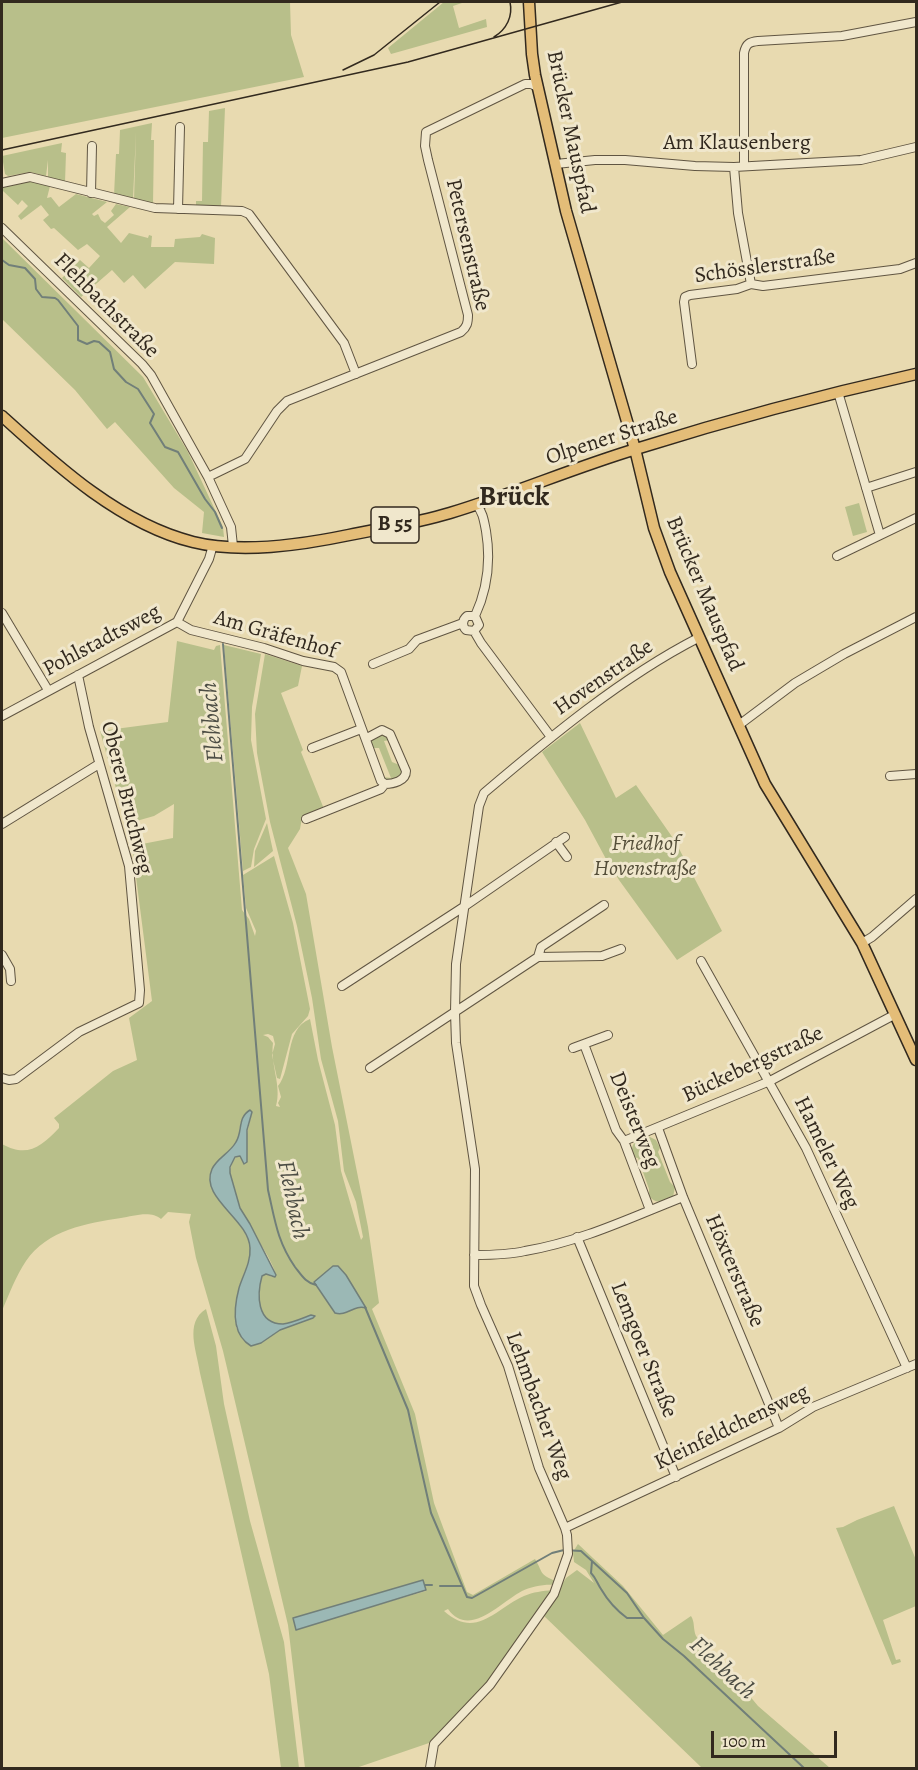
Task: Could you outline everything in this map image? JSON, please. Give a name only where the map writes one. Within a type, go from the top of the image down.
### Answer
[{"type":"main road","name":"Brücker Mauspfad","points":[[529,2],[532,54],[566,211],[635,449],[654,528],[676,589],[768,790],[862,943],[916,1060]]},
{"type":"main road","name":"Olpener Straße","points":[[2,416],[62,470],[137,519],[161,532],[193,542],[233,546],[313,542],[448,513],[635,449],[838,392],[916,374]]},
{"type":"street","points":[[744,166],[744,53],[747,45],[758,41],[842,36],[916,22]]},
{"type":"street","name":"Petersenstraße","points":[[208,477],[245,459],[277,411],[287,401],[461,332],[468,322],[424,138],[426,132],[525,84],[538,87]]},
{"type":"street","points":[[178,209],[180,127]]},
{"type":"street","points":[[90,194],[92,146]]},
{"type":"street","name":"Am Klausenberg","points":[[556,164],[625,160],[695,166],[744,166],[861,160],[916,147]]},
{"type":"street","points":[[734,166],[738,213],[751,284]]},
{"type":"street","points":[[2,183],[33,177],[90,194],[155,208],[251,214],[344,343],[356,374]]},
{"type":"street","name":"Flehbachstraße","points":[[2,228],[151,375],[208,477],[231,526],[233,546]]},
{"type":"street","name":"Schösslerstraße","points":[[692,364],[684,302],[690,295],[737,289],[751,284],[763,286],[900,268],[916,263]]},
{"type":"street","points":[[838,392],[880,535]]},
{"type":"street","points":[[866,488],[916,472]]},
{"type":"street","points":[[475,616],[482,602],[488,573],[487,541],[482,511],[476,504]]},
{"type":"street","points":[[837,556],[916,518]]},
{"type":"street","name":"Pohlstadtsweg","points":[[2,716],[177,622],[209,559],[213,545]]},
{"type":"street","points":[[2,613],[48,690]]},
{"type":"street","points":[[373,664],[409,649],[417,640],[463,623],[467,616],[475,616]]},
{"type":"street","points":[[474,631],[479,625],[475,616]]},
{"type":"street","points":[[739,725],[795,683],[844,654],[916,618]]},
{"type":"street","name":"Am Gräfenhof","points":[[177,622],[191,630],[264,648],[303,661],[334,667],[341,672],[381,781],[385,784]]},
{"type":"street","name":"Hovenstraße","points":[[463,623],[466,630],[474,631],[551,737],[664,657],[698,638]]},
{"type":"street","name":"Oberer Bruchweg","points":[[2,1078],[16,1079],[79,1032],[139,1003],[140,990],[129,866],[88,727],[78,675]]},
{"type":"street","points":[[312,748],[362,729]]},
{"type":"street","points":[[306,819],[381,789],[385,784],[403,779],[406,771],[390,734],[382,730],[367,738]]},
{"type":"street","name":"Lehmbacher Weg","points":[[430,1768],[434,1744],[490,1685],[554,1594],[568,1550],[565,1528],[539,1468],[508,1366],[474,1286],[476,1169],[456,1043],[455,1012],[456,964],[479,806],[484,792],[551,737]]},
{"type":"street","points":[[2,824],[99,764]]},
{"type":"street","points":[[890,776],[916,774]]},
{"type":"street","points":[[342,986],[465,906],[565,837]]},
{"type":"street","points":[[556,842],[567,858]]},
{"type":"street","points":[[862,943],[916,899]]},
{"type":"street","points":[[538,957],[541,947],[604,905]]},
{"type":"street","points":[[370,1068],[538,957],[602,956],[621,949]]},
{"type":"street","points":[[2,955],[10,969],[11,981]]},
{"type":"street","name":"Hameler Weg","points":[[701,961],[806,1148],[907,1368]]},
{"type":"street","name":"Bückebergstraße","points":[[624,1141],[770,1081],[894,1015]]},
{"type":"street","points":[[573,1048],[608,1035]]},
{"type":"street","name":"Deisterweg","points":[[584,1044],[616,1130],[624,1141],[650,1210]]},
{"type":"street","name":"Höxterstraße","points":[[658,1128],[683,1197],[779,1428]]},
{"type":"street","points":[[474,1255],[525,1252],[577,1237],[683,1197]]},
{"type":"street","name":"Lemgoer Straße","points":[[577,1237],[676,1477]]},
{"type":"street","name":"Kleinfeldchensweg","points":[[565,1528],[779,1428],[813,1407],[916,1364]]},
{"type":"green space","points":[[2,2],[290,2],[291,35],[304,77],[2,138]]},
{"type":"green space","points":[[444,2],[465,2],[453,6],[459,28],[486,19],[487,27],[391,54],[388,48]]},
{"type":"green space","points":[[225,108],[221,207],[196,206],[196,201],[202,201],[203,142],[208,142],[209,111]]},
{"type":"green space","points":[[152,123],[153,204],[134,200],[136,132],[133,199],[114,195],[120,130]]},
{"type":"green space","points":[[62,143],[61,152],[66,153],[65,183],[48,177],[48,160],[46,176],[30,172],[8,176],[5,174],[2,156]]},
{"type":"green space","points":[[30,181],[50,186],[47,198],[51,197],[59,207],[76,194],[107,202],[92,214],[94,216],[98,214],[105,223],[114,215],[111,211],[116,204],[130,207],[107,227],[121,243],[129,233],[148,238],[149,235],[152,236],[151,247],[174,247],[175,239],[200,237],[202,234],[215,238],[214,264],[175,262],[145,289],[133,275],[124,283],[112,270],[81,297],[62,278],[80,260],[89,268],[100,256],[87,244],[78,250],[54,228],[51,229],[43,220],[49,215],[41,205],[21,220],[18,216],[28,206],[22,200],[18,205],[3,191],[2,187]]},
{"type":"green space","points":[[2,238],[143,377],[188,452],[223,527],[224,537],[202,533],[204,512],[174,488],[115,422],[107,429],[75,390],[2,319]]},
{"type":"green space","points":[[859,503],[867,532],[853,536],[845,507]]},
{"type":"green space","points":[[177,641],[214,650],[220,645],[242,910],[249,919],[255,936],[256,931],[246,908],[243,875],[274,856],[293,923],[310,1009],[308,1016],[292,1034],[280,1079],[277,1078],[273,1062],[278,1091],[276,1106],[280,1107],[278,1103],[281,1097],[278,1086],[286,1069],[292,1040],[302,1024],[310,1019],[335,1125],[341,1171],[361,1240],[363,1237],[356,1202],[344,1171],[338,1121],[321,1059],[312,998],[297,926],[270,822],[257,753],[255,714],[265,654],[302,666],[298,686],[281,693],[324,809],[302,818],[300,829],[288,848],[306,894],[332,1047],[368,1227],[379,1303],[372,1309],[415,1414],[434,1503],[467,1592],[473,1595],[535,1559],[544,1575],[556,1581],[554,1585],[538,1586],[522,1591],[475,1619],[465,1620],[456,1617],[448,1609],[444,1611],[466,1623],[476,1622],[524,1596],[552,1590],[488,1682],[429,1743],[356,1768],[305,1768],[288,1625],[223,1351],[196,1258],[189,1222],[191,1214],[168,1212],[161,1219],[147,1214],[136,1215],[95,1222],[56,1235],[35,1250],[26,1261],[2,1311],[2,1144],[19,1150],[40,1145],[59,1128],[54,1118],[113,1071],[137,1060],[129,1018],[152,1001],[132,846],[173,838],[174,804],[154,816],[126,824],[100,731],[168,722]],"holes":[[[263,1035],[273,1036],[275,1044],[273,1053],[273,1043]],[[252,1112],[247,1134],[245,1165],[242,1158],[237,1156],[231,1168],[231,1183],[244,1215],[276,1275],[262,1276],[259,1291],[260,1307],[263,1314],[274,1323],[283,1324],[311,1315],[313,1318],[280,1330],[261,1343],[236,1328],[238,1292],[248,1262],[250,1247],[242,1228],[219,1200],[210,1182],[213,1167],[237,1141],[242,1119]],[[333,1266],[341,1269],[365,1307],[335,1313],[317,1287]],[[423,1580],[426,1591],[295,1629]]]},
{"type":"green space","points":[[224,645],[261,654],[252,707],[251,740],[266,819],[254,849],[251,867],[243,871]]},
{"type":"green space","name":"Friedhof Hovenstraße","points":[[580,723],[616,798],[636,785],[675,841],[722,931],[677,960],[619,880],[542,752]]},
{"type":"green space","points":[[384,734],[390,740],[384,741],[392,762],[402,766],[403,772],[400,777],[390,781],[383,777],[391,778],[379,748],[372,748],[370,743],[371,738]]},
{"type":"green space","points":[[267,823],[273,851],[254,867],[255,851]]},
{"type":"green space","points":[[648,1136],[656,1140],[660,1148],[658,1152],[670,1182],[675,1187],[673,1197],[663,1201],[654,1201],[649,1196],[649,1189],[638,1158],[633,1157],[632,1149],[635,1142]]},
{"type":"green space","points":[[206,1309],[216,1346],[224,1404],[250,1521],[284,1642],[299,1768],[281,1768],[269,1674],[200,1373],[194,1330],[199,1315]]},
{"type":"green space","points":[[894,1506],[916,1560],[916,1606],[883,1620],[896,1660],[900,1659],[901,1662],[892,1665],[836,1528]]},
{"type":"green space","points":[[578,1544],[623,1586],[663,1635],[691,1616],[696,1636],[758,1706],[830,1768],[702,1768],[543,1615],[566,1578],[577,1570],[594,1583],[586,1570],[574,1562],[573,1552]]},
{"type":"water","points":[[250,1110],[252,1112],[247,1130],[247,1162],[244,1164],[240,1156],[235,1157],[230,1173],[240,1208],[276,1275],[275,1277],[266,1274],[262,1276],[259,1291],[260,1307],[263,1314],[274,1323],[283,1324],[311,1315],[315,1316],[280,1330],[261,1343],[251,1346],[240,1335],[235,1312],[239,1288],[249,1258],[248,1237],[212,1190],[210,1180],[214,1165],[236,1142],[243,1117]]},
{"type":"water","points":[[333,1266],[338,1266],[346,1275],[366,1308],[335,1313],[314,1282]]},
{"type":"water","points":[[423,1580],[426,1590],[296,1630],[293,1618]]},
{"type":"waterway","name":"Flehbach","points":[[2,260],[9,265],[25,268],[35,279],[36,289],[42,297],[58,300],[78,326],[78,340],[87,344],[94,341],[99,342],[110,352],[114,369],[126,382],[138,389],[154,414],[150,423],[165,447],[178,452],[215,512],[222,528]]},
{"type":"waterway","name":"Flehbach","points":[[223,644],[268,1190],[277,1230],[284,1248],[302,1276],[309,1283],[316,1285]]},
{"type":"waterway","name":"Flehbach","points":[[365,1307],[408,1410],[431,1513],[467,1597],[472,1598],[552,1553],[564,1550],[581,1551],[627,1593],[644,1618],[663,1639],[804,1768]]},
{"type":"waterway","name":"Flehbach","points":[[592,1561],[591,1573],[612,1605],[627,1618],[644,1618]]},
{"type":"waterway","points":[[425,1585],[432,1585]]},
{"type":"waterway","points":[[440,1586],[461,1586]]},
{"type":"tram line","points":[[343,70],[374,55],[440,2]]},
{"type":"tram line","points":[[494,37],[508,22],[511,12],[510,2]]},
{"type":"tram line","points":[[2,150],[408,62],[622,2]]},
{"type":"district","name":"Brück","points":[[514,498]]}]
